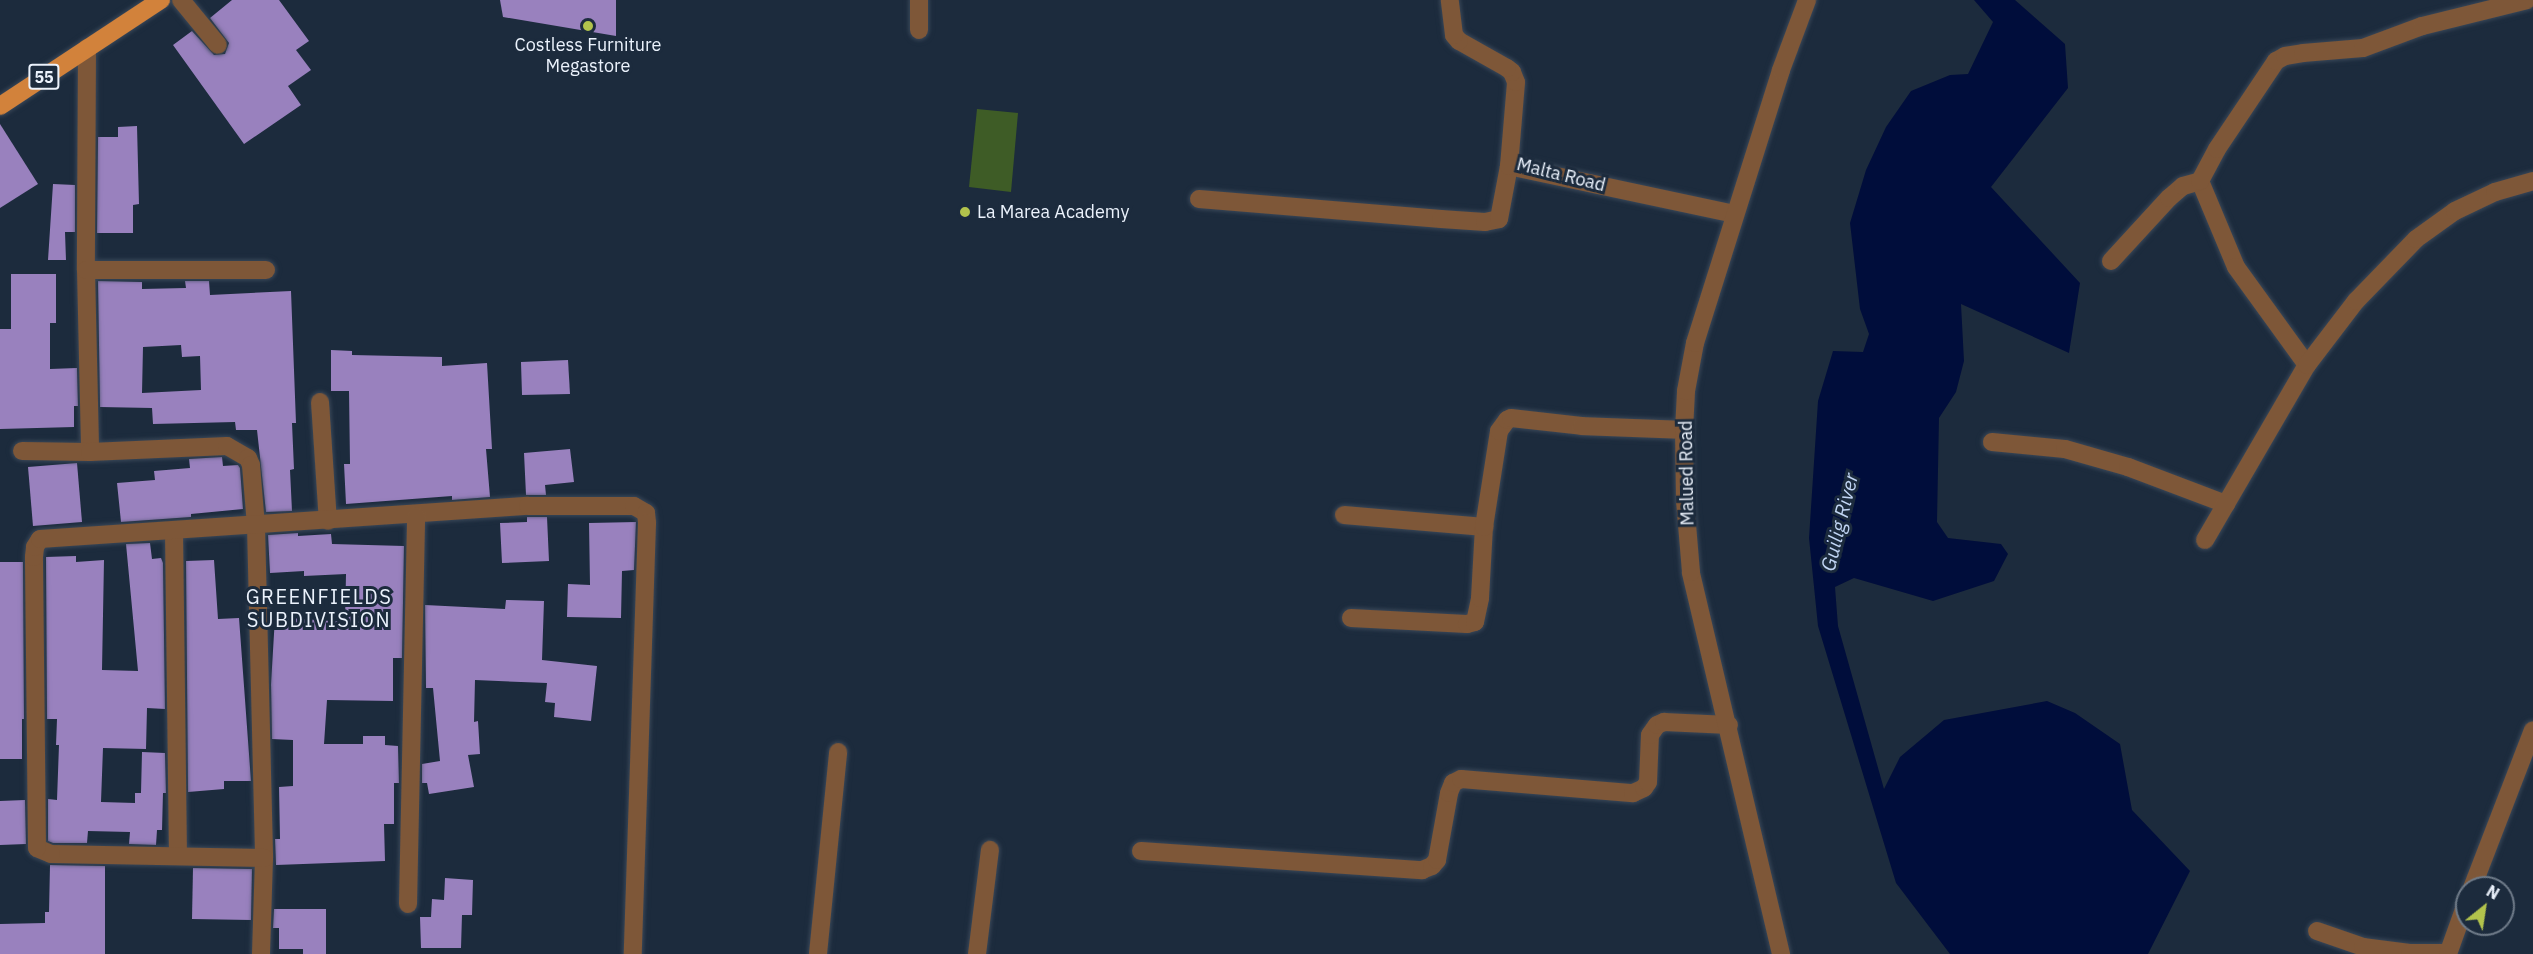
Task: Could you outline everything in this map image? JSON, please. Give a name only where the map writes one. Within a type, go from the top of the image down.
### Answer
[{"type":"main road","name":"55","points":[[0,106],[161,0]]},
{"type":"street","points":[[181,0],[219,45]]},
{"type":"street","points":[[919,0],[919,30]]},
{"type":"street","name":"Malta Road","points":[[1450,0],[1454,34],[1459,41],[1507,68],[1516,82],[1509,166],[1734,214]]},
{"type":"street","name":"Malued Road","points":[[1781,954],[1729,725],[1691,572],[1685,501],[1684,430],[1686,391],[1695,343],[1734,214],[1807,0]]},
{"type":"street","points":[[2111,261],[2169,198],[2183,186],[2200,181],[2217,149],[2276,61],[2285,56],[2363,48],[2422,26],[2527,0]]},
{"type":"street","points":[[87,48],[86,270],[90,452]]},
{"type":"street","points":[[1199,199],[1495,222],[1502,215],[1509,166]]},
{"type":"street","points":[[2200,181],[2236,267],[2307,365]]},
{"type":"street","points":[[2205,540],[2307,365],[2356,301],[2416,239],[2455,211],[2495,192],[2533,181]]},
{"type":"street","points":[[86,270],[267,270]]},
{"type":"street","points":[[320,402],[328,521]]},
{"type":"street","points":[[1351,618],[1467,624],[1475,622],[1480,598],[1484,527],[1499,432],[1507,420],[1684,430]]},
{"type":"street","points":[[1992,442],[2065,449],[2128,467],[2226,504]]},
{"type":"street","points":[[22,451],[90,452],[227,446],[240,451],[251,465],[256,526],[264,858],[261,954]]},
{"type":"street","points":[[264,858],[51,854],[37,848],[35,547],[40,539],[528,507],[634,506],[646,513],[633,954]]},
{"type":"street","points":[[1344,515],[1484,527]]},
{"type":"street","points":[[408,904],[416,516]]},
{"type":"street","points":[[174,531],[178,856]]},
{"type":"street","points":[[1141,851],[1422,870],[1432,866],[1437,860],[1449,793],[1453,783],[1461,779],[1633,793],[1644,788],[1648,782],[1650,735],[1657,725],[1664,722],[1729,725]]},
{"type":"street","points":[[2477,876],[2533,730]]},
{"type":"street","points":[[818,954],[838,752]]},
{"type":"street","points":[[977,954],[990,850]]},
{"type":"street","points":[[2317,931],[2363,947],[2410,953],[2448,954],[2455,934]]},
{"type":"green space","points":[[977,109],[1018,113],[1011,192],[969,187]]},
{"type":"water","name":"Guilig River","points":[[1974,0],[2015,0],[2065,44],[2068,88],[1991,187],[2080,283],[2069,353],[1961,304],[1964,361],[1956,392],[1939,418],[1937,522],[1948,538],[2001,544],[2008,554],[1994,581],[1933,601],[1854,578],[1835,587],[1838,626],[1884,789],[1900,757],[1944,720],[2047,701],[2075,713],[2120,744],[2132,810],[2190,871],[2148,954],[1950,954],[1896,883],[1818,626],[1809,538],[1818,401],[1833,351],[1863,352],[1869,334],[1860,309],[1850,223],[1866,170],[1886,127],[1911,91],[1950,75],[1968,74],[1993,22]]},
{"type":"building","points":[[232,0],[279,0],[309,41],[296,50],[311,70],[288,86],[301,105],[244,144],[173,45],[192,31],[214,55],[225,54],[229,43],[210,18]]},
{"type":"building","name":"Costless Furniture Megastore","points":[[500,0],[616,0],[616,36],[503,17]]},
{"type":"building","points":[[0,124],[38,184],[0,208]]},
{"type":"building","points":[[137,126],[139,204],[133,205],[133,233],[97,233],[98,137],[118,137],[118,127]]},
{"type":"building","points":[[53,184],[75,185],[75,232],[65,232],[66,260],[48,260]]},
{"type":"building","points":[[11,274],[56,274],[56,323],[50,323],[50,369],[77,368],[78,406],[74,406],[74,427],[0,429],[0,329],[11,329]]},
{"type":"building","points":[[98,281],[142,282],[142,289],[186,288],[185,281],[209,281],[210,295],[291,291],[296,423],[292,423],[294,469],[290,470],[292,511],[266,512],[257,430],[236,430],[235,422],[153,424],[152,408],[100,407]],"holes":[[[181,345],[182,357],[200,356],[201,390],[142,393],[143,347]]]},
{"type":"building","points":[[331,350],[352,351],[352,355],[442,357],[442,366],[487,363],[492,449],[486,449],[490,497],[452,500],[452,496],[346,504],[344,464],[350,464],[349,391],[331,391]]},
{"type":"building","points":[[568,360],[570,394],[522,395],[521,362]]},
{"type":"building","points":[[570,449],[574,482],[545,485],[546,495],[526,495],[524,453]]},
{"type":"building","points":[[222,457],[223,466],[238,465],[240,468],[243,509],[191,514],[191,517],[121,522],[117,483],[155,480],[154,471],[190,468],[189,459]]},
{"type":"building","points":[[77,463],[82,522],[33,526],[28,467]]},
{"type":"building","points":[[527,517],[547,517],[549,561],[502,563],[500,523],[527,522]]},
{"type":"building","points":[[636,522],[634,570],[622,571],[621,618],[567,617],[568,584],[590,585],[589,523]]},
{"type":"building","points":[[298,533],[298,536],[331,534],[332,544],[404,546],[402,658],[393,658],[393,701],[327,700],[324,744],[363,744],[363,736],[385,736],[385,745],[398,746],[399,783],[394,783],[394,824],[384,824],[385,861],[276,865],[275,839],[280,839],[279,787],[293,786],[293,740],[272,739],[271,684],[275,617],[345,622],[346,574],[304,576],[304,571],[270,573],[268,535]]},
{"type":"building","points":[[150,543],[152,559],[161,558],[163,563],[165,709],[147,708],[146,749],[103,748],[101,802],[135,803],[135,793],[141,793],[142,752],[165,753],[166,793],[163,793],[162,830],[157,830],[156,845],[129,844],[130,832],[88,831],[87,843],[53,843],[48,841],[48,799],[57,800],[59,745],[56,745],[57,719],[47,719],[46,557],[76,556],[76,562],[104,560],[102,670],[138,671],[126,544]]},
{"type":"building","points":[[214,560],[218,619],[239,618],[251,781],[224,781],[224,789],[188,792],[186,561]]},
{"type":"building","points":[[0,562],[23,562],[22,759],[0,759]]},
{"type":"building","points":[[506,600],[544,601],[542,660],[597,666],[591,721],[554,717],[555,703],[545,702],[547,683],[475,680],[474,722],[478,721],[480,754],[468,755],[474,787],[429,794],[427,783],[422,783],[422,764],[440,761],[433,688],[426,688],[425,605],[505,609]]},
{"type":"building","points":[[25,800],[26,844],[0,845],[0,801]]},
{"type":"building","points":[[50,865],[105,866],[105,954],[0,954],[0,924],[45,923],[45,912],[49,912]]},
{"type":"building","points":[[193,868],[252,869],[251,920],[192,919]]},
{"type":"building","points":[[445,878],[473,880],[472,915],[462,915],[461,948],[421,948],[420,917],[431,917],[432,899],[444,900]]},
{"type":"building","points":[[274,909],[326,909],[326,954],[303,954],[303,949],[279,949],[279,928],[273,928]]},
{"type":"place","name":"Costless Furniture Megastore","points":[[588,26]]},
{"type":"place","name":"La Marea Academy","points":[[965,212]]},
{"type":"district","name":"GREENFIELDS SUBDIVISION","points":[[319,608]]}]
